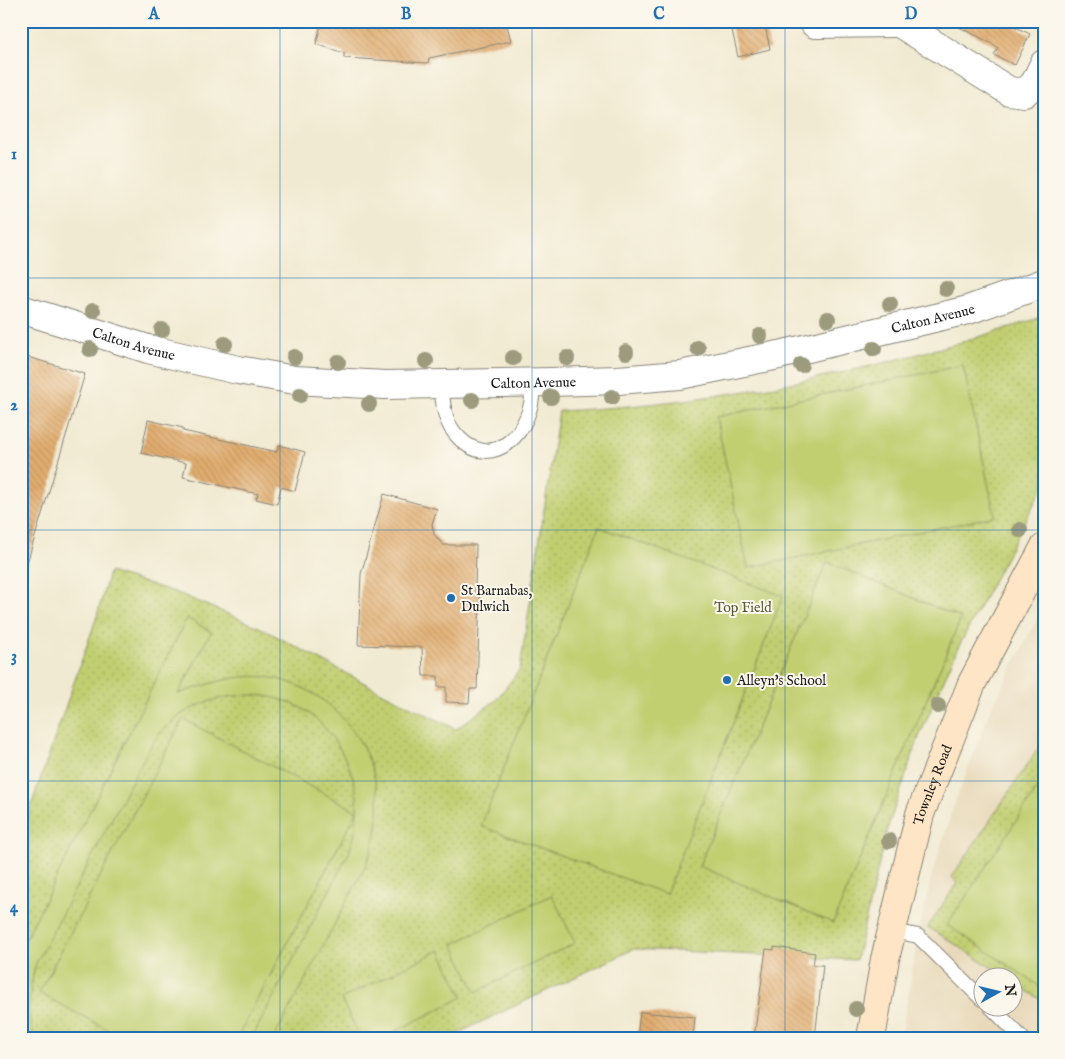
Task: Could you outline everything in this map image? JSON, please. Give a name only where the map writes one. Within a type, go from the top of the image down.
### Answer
[{"type":"street","points":[[815,24],[896,22],[1009,91],[1024,93],[1035,83],[1044,64]]},
{"type":"street","name":"Calton Avenue","points":[[21,309],[148,349],[238,370],[295,380],[350,384],[440,384],[618,380],[689,373],[779,355],[968,310],[1044,283]]},
{"type":"street","name":"Townley Road","points":[[871,1038],[885,959],[920,814],[972,683],[1040,565]]},
{"type":"lane","points":[[440,384],[447,418],[453,431],[473,447],[493,449],[502,447],[514,439],[524,426],[534,397],[532,382]]},
{"type":"lane","points":[[893,931],[918,936],[972,989]]},
{"type":"lane","points":[[1000,1016],[1022,1038]]},
{"type":"shaded area","points":[[1044,606],[1044,1038],[901,1038],[918,936],[934,868],[952,811],[990,711]]},
{"type":"green space","name":"Top Field","points":[[1044,316],[1044,485],[957,650],[919,737],[887,830],[856,960],[634,949],[448,1038],[21,1038],[21,835],[97,616],[109,572],[175,592],[259,627],[387,695],[456,729],[496,700],[520,669],[559,411],[621,407],[682,400],[804,380],[925,352]]},
{"type":"green space","points":[[963,365],[995,516],[748,568],[716,417]]},
{"type":"green space","points":[[599,527],[783,596],[666,894],[481,826]]},
{"type":"green space","points":[[827,562],[961,618],[833,923],[699,866]]},
{"type":"green space","points":[[187,618],[211,632],[178,694],[224,680],[248,677],[272,678],[294,684],[315,695],[334,709],[349,726],[362,746],[371,767],[377,790],[377,827],[366,865],[274,1038],[252,1038],[349,853],[356,830],[357,794],[350,769],[334,739],[318,721],[298,706],[276,698],[244,695],[211,701],[181,714],[165,727],[146,754],[36,963],[30,991],[29,1010],[35,1038],[21,1038],[21,948]]},
{"type":"green space","points":[[183,719],[357,811],[237,1038],[124,1038],[39,993]]},
{"type":"green space","points":[[1044,740],[1044,1002],[1022,988],[1022,966],[989,966],[928,927],[957,883],[952,877]]},
{"type":"green space","points":[[1044,779],[1044,989],[1022,974],[1022,966],[1009,966],[947,925]]},
{"type":"green space","points":[[552,895],[575,943],[476,992],[453,944]]},
{"type":"green space","points":[[440,950],[463,997],[382,1038],[361,1038],[341,999]]},
{"type":"building","points":[[322,21],[506,21],[511,41],[429,58],[428,63],[344,58],[344,53],[316,44]]},
{"type":"building","points":[[730,21],[764,21],[770,49],[738,57]]},
{"type":"building","points":[[947,21],[1003,21],[1030,34],[1015,65],[994,55],[998,48],[993,44]]},
{"type":"building","points":[[21,355],[85,374],[26,566],[21,565]]},
{"type":"building","points":[[148,420],[183,428],[183,431],[277,452],[279,445],[305,452],[295,491],[281,487],[277,504],[256,499],[258,494],[183,477],[186,463],[141,453]]},
{"type":"building","name":"St Barnabas, Dulwich","points":[[384,494],[437,509],[432,524],[434,534],[443,545],[476,545],[475,592],[480,592],[477,689],[470,689],[469,703],[446,702],[446,687],[438,687],[438,676],[423,676],[422,647],[358,645],[361,574]]},
{"type":"building","points":[[774,947],[815,953],[813,965],[823,965],[815,1038],[754,1038],[766,949],[774,950]]},
{"type":"building","points":[[640,1012],[695,1017],[693,1038],[637,1038]]},
{"type":"place","name":"St Barnabas, Dulwich","points":[[451,598]]},
{"type":"place","name":"Alleyn's School","points":[[727,680]]}]
